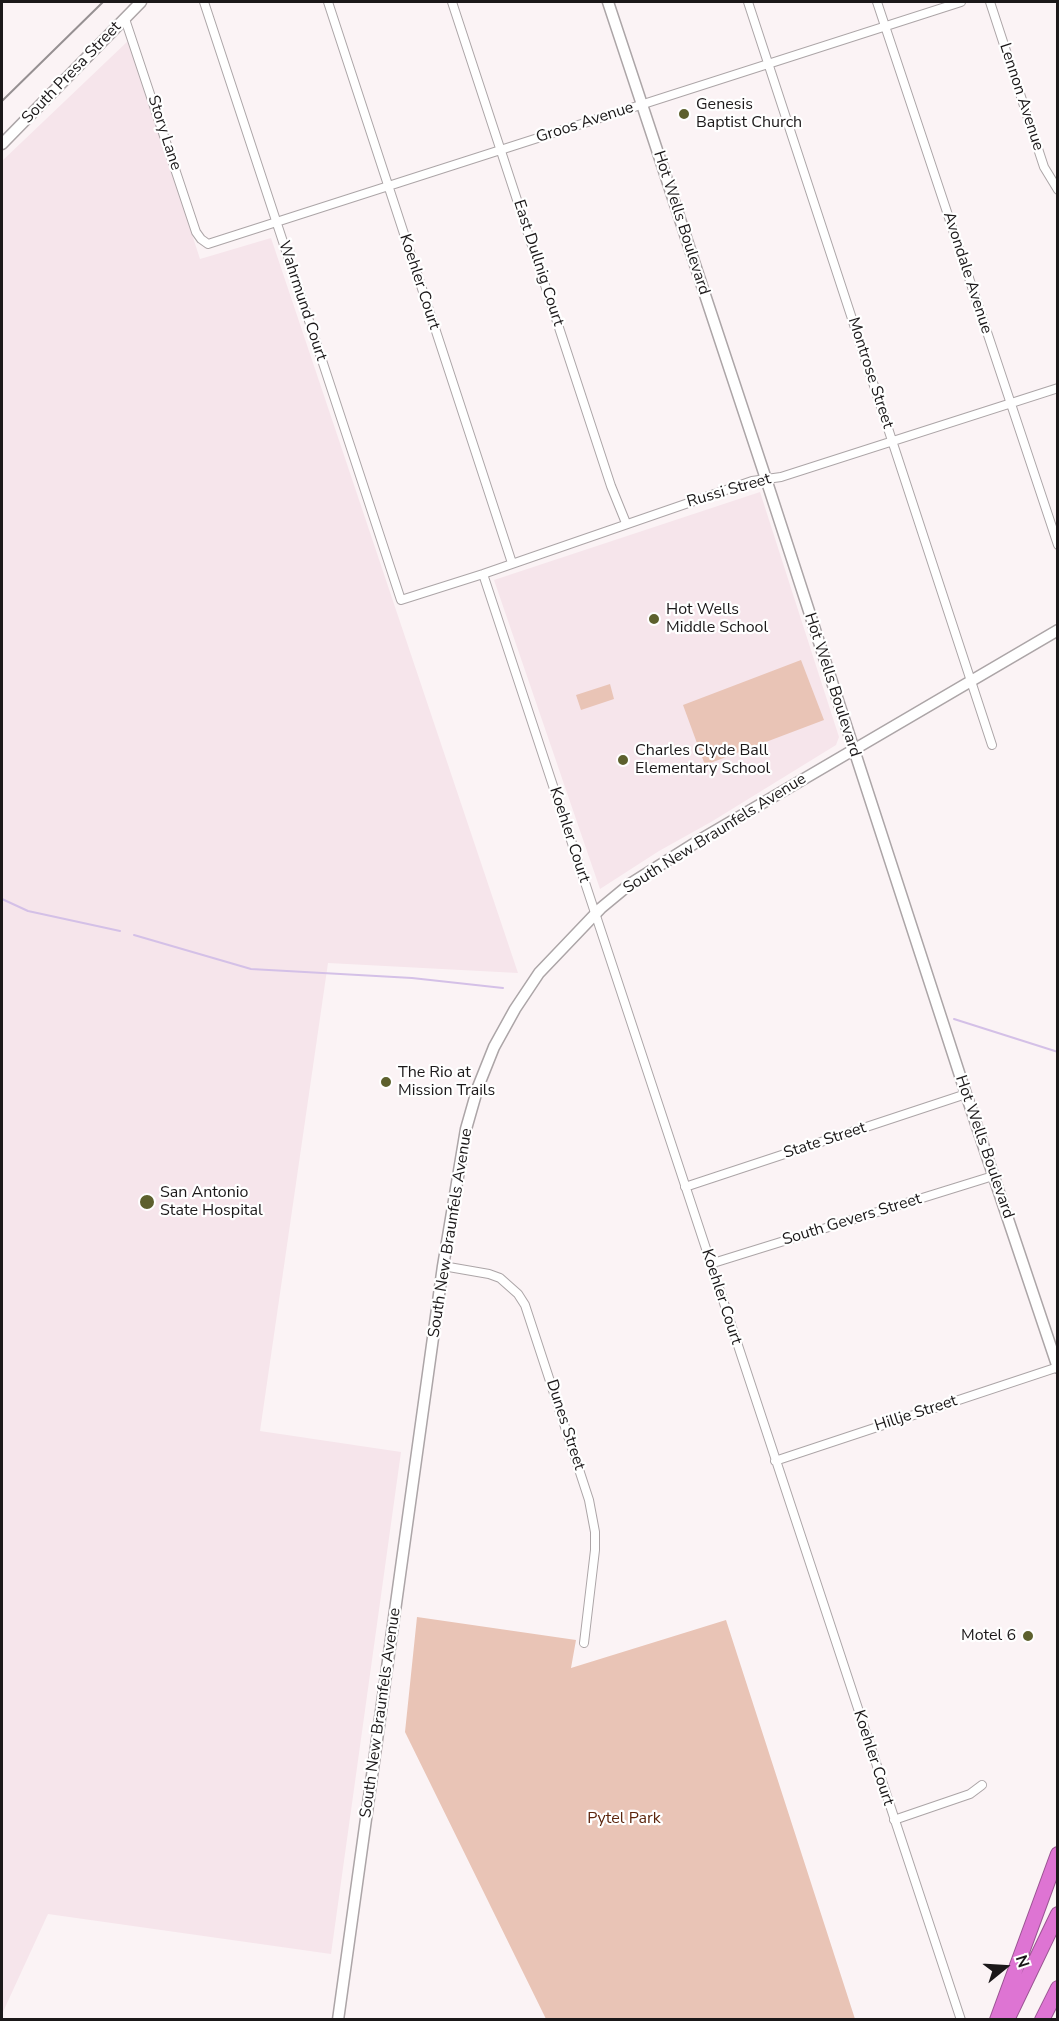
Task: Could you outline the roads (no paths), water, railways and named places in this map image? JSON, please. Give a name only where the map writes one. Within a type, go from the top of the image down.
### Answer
[{"type":"highway","points":[[997,2019],[1058,1854]]},
{"type":"highway","points":[[1007,2019],[1058,1914]]},
{"type":"highway","points":[[1042,2019],[1058,1988]]},
{"type":"main road","name":"South Presa Street","points":[[2,144],[141,2]]},
{"type":"main road","name":"Hot Wells Boulevard","points":[[608,2],[1057,1367]]},
{"type":"main road","name":"South New Braunfels Avenue","points":[[339,2019],[443,1266],[466,1129],[478,1087],[494,1047],[515,1009],[539,973],[612,898],[645,874],[1058,630]]},
{"type":"street","name":"Wahrmund Court","points":[[204,2],[402,600]]},
{"type":"street","name":"Koehler Court","points":[[327,2],[512,563]]},
{"type":"street","name":"East Dullnig Court","points":[[452,2],[611,486],[626,523]]},
{"type":"street","name":"Montrose Street","points":[[748,2],[992,745]]},
{"type":"street","name":"Avondale Avenue","points":[[877,2],[1058,545]]},
{"type":"street","name":"Groos Avenue","points":[[208,244],[961,2]]},
{"type":"street","name":"Lennon Avenue","points":[[990,2],[1044,167],[1058,190]]},
{"type":"street","name":"Story Lane","points":[[125,19],[196,232],[208,244]]},
{"type":"street","name":"Russi Street","points":[[402,600],[752,481],[781,477],[1058,388]]},
{"type":"street","name":"Koehler Court","points":[[483,574],[961,2019]]},
{"type":"street","name":"State Street","points":[[685,1187],[966,1094]]},
{"type":"street","name":"South Gevers Street","points":[[710,1264],[993,1176]]},
{"type":"street","name":"Dunes Street","points":[[443,1266],[500,1278],[518,1294],[525,1305],[589,1500],[595,1532],[584,1643]]},
{"type":"street","name":"Hillje Street","points":[[775,1461],[1057,1367]]},
{"type":"street","points":[[894,1820],[970,1794],[981,1785]]},
{"type":"waterway","points":[[2,899],[28,911],[120,931]]},
{"type":"waterway","points":[[134,935],[251,969],[412,978],[503,988]]},
{"type":"waterway","points":[[954,1019],[1058,1052]]},
{"type":"railway","points":[[2,101],[103,2]]},
{"type":"place","name":"Genesis Baptist Church","points":[[684,114]]},
{"type":"place","name":"Hot Wells Middle School","points":[[654,619]]},
{"type":"place","name":"Charles Clyde Ball Elementary School","points":[[623,760]]},
{"type":"place","name":"The Rio at Mission Trails","points":[[386,1082]]},
{"type":"place","name":"San Antonio State Hospital","points":[[147,1202]]},
{"type":"place","name":"Motel 6","points":[[1028,1636]]},
{"type":"park label","name":"Pytel Park","points":[[624,1819]]}]
